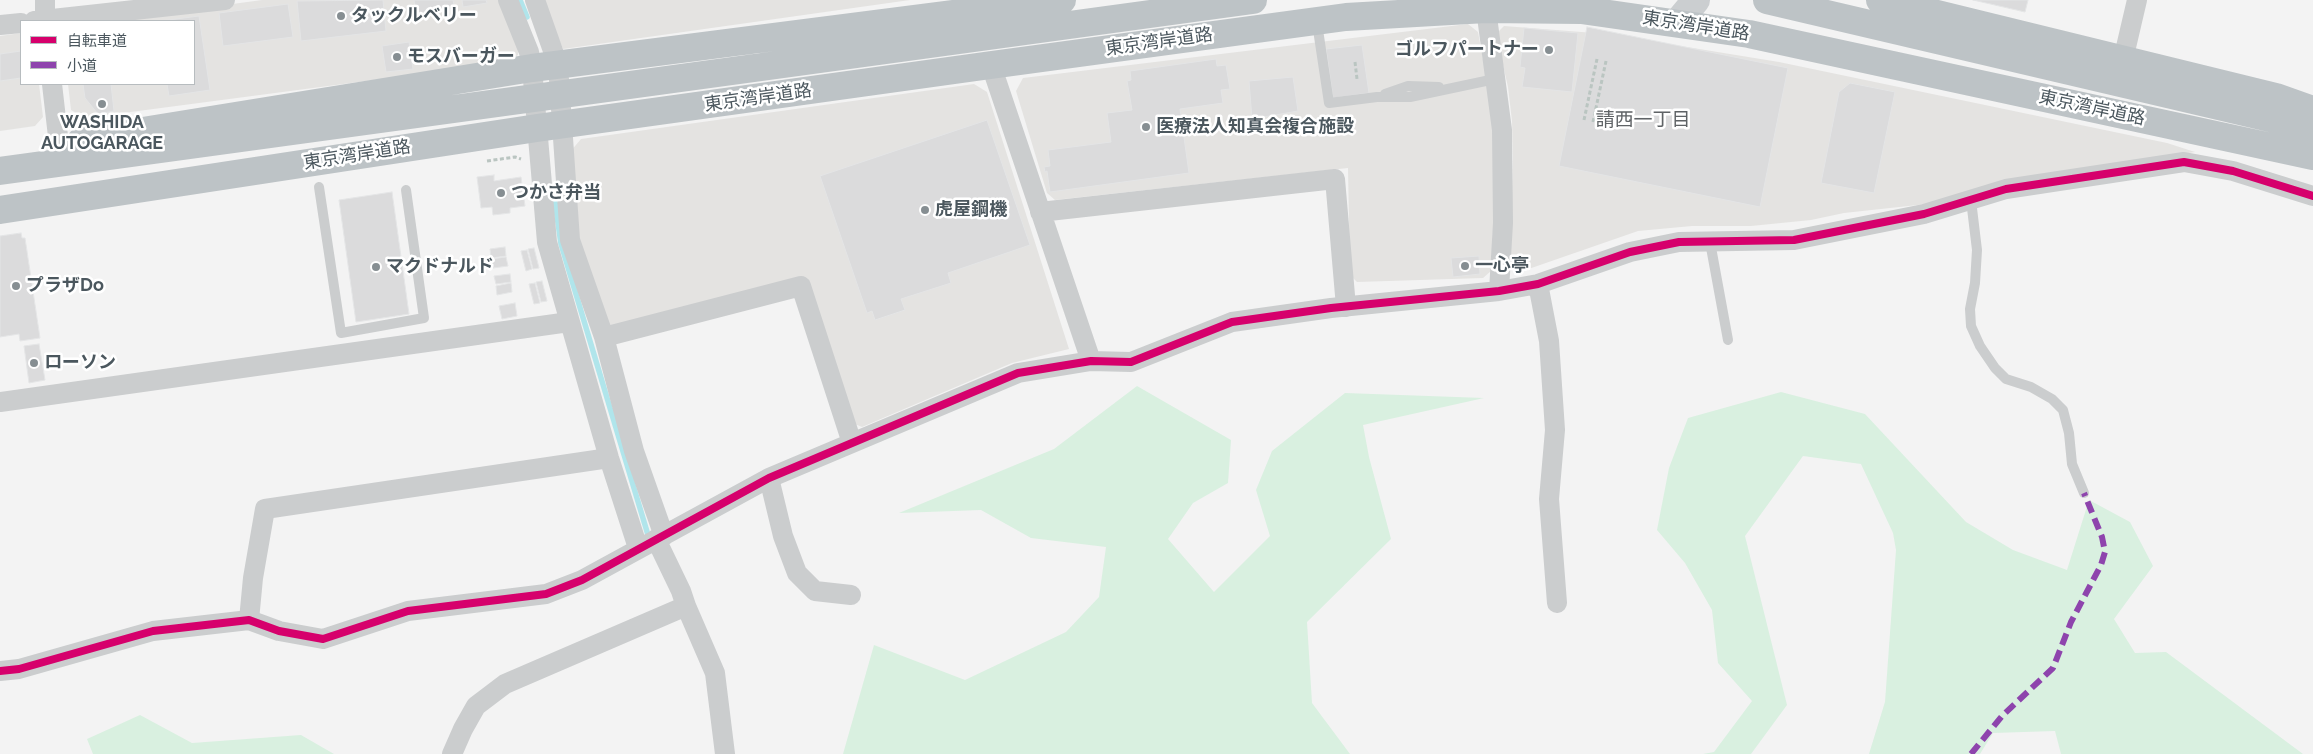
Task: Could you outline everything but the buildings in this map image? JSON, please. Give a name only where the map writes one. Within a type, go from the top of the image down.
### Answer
[{"type":"highway","points":[[545,67],[582,56],[1013,0]]},
{"type":"highway","points":[[0,152],[545,67],[1062,0]]},
{"type":"highway","name":"東京湾岸道路","points":[[0,171],[1253,0]]},
{"type":"highway","name":"東京湾岸道路","points":[[1767,0],[2313,127]]},
{"type":"highway","points":[[1880,0],[2276,97],[2313,110]]},
{"type":"highway","name":"東京湾岸道路","points":[[0,210],[549,127],[991,65],[1346,17],[1488,5],[1581,10],[1749,34],[2313,156]]},
{"type":"main road","points":[[1677,23],[1696,0]]},
{"type":"street","points":[[41,20],[46,0]]},
{"type":"street","points":[[49,20],[225,0]]},
{"type":"street","points":[[508,0],[529,52],[545,67]]},
{"type":"street","points":[[535,0],[545,67],[549,127],[547,242],[609,458],[638,548]]},
{"type":"street","points":[[2123,60],[2137,0]]},
{"type":"street","points":[[1488,5],[1502,130],[1503,223],[1499,291]]},
{"type":"street","points":[[0,25],[20,23]]},
{"type":"street","points":[[991,65],[1091,360]]},
{"type":"street","points":[[52,85],[59,144]]},
{"type":"street","points":[[549,127],[570,240],[604,337],[634,450],[660,537],[686,606],[715,673],[725,754]]},
{"type":"street","points":[[0,671],[19,669],[153,631],[249,620],[278,631],[323,639],[408,611],[546,594],[582,580],[769,478],[1018,372],[1091,360],[1131,362],[1232,322],[1346,307],[1499,291],[1538,284],[1630,252],[1679,242],[1794,240],[1924,214],[2006,189],[2184,162],[2233,171],[2313,196]]},
{"type":"street","points":[[1040,212],[1335,179],[1346,307]]},
{"type":"street","points":[[1538,284],[1549,341],[1555,430],[1549,499],[1557,603]]},
{"type":"street","points":[[604,337],[800,286],[852,444]]},
{"type":"street","points":[[0,402],[569,322]]},
{"type":"street","points":[[249,620],[252,578],[265,509],[609,458]]},
{"type":"street","points":[[769,478],[783,536],[797,573],[815,591],[851,595]]},
{"type":"street","points":[[452,754],[476,706],[505,684],[686,606]]},
{"type":"lane","points":[[1316,21],[1329,102],[1410,96],[1495,79]]},
{"type":"lane","points":[[319,187],[342,333],[424,318],[406,190]]},
{"type":"lane","points":[[1971,200],[1977,250],[1975,283],[1970,309],[1971,326],[1980,346],[1995,368],[2006,379],[2031,387],[2052,399],[2063,410],[2069,433],[2072,464],[2084,493]]},
{"type":"lane","points":[[1710,242],[1728,340]]},
{"type":"path","points":[[1584,120],[1597,59]]},
{"type":"path","points":[[1593,122],[1606,60]]},
{"type":"path","points":[[1355,62],[1357,78]]},
{"type":"shaded area","points":[[262,0],[502,0],[518,47],[518,55],[503,63],[85,118],[71,110],[68,85],[195,85],[195,20],[114,20]]},
{"type":"shaded area","points":[[542,0],[910,0],[563,49]]},
{"type":"shaded area","points":[[1468,24],[1478,32],[1493,114],[1495,191],[1491,271],[1483,278],[1357,282],[1350,275],[1348,168],[1055,200],[1047,193],[1016,91],[1023,78]]},
{"type":"shaded area","points":[[1504,26],[1607,34],[1779,62],[2167,143],[2195,152],[2007,181],[1927,204],[1751,226],[1692,226],[1638,231],[1517,273],[1510,265],[1513,159],[1512,121],[1508,87],[1496,34]]},
{"type":"shaded area","points":[[20,33],[20,85],[39,85],[43,117],[35,126],[0,131],[0,36]]},
{"type":"shaded area","points":[[974,84],[987,92],[1069,349],[1012,363],[862,427],[850,422],[804,279],[610,327],[576,236],[570,152],[581,139]]},
{"type":"green space","points":[[1137,386],[1231,440],[1228,483],[1193,503],[1168,539],[1214,592],[1270,536],[1256,490],[1272,451],[1345,393],[1484,398],[1363,425],[1369,457],[1391,539],[1307,622],[1312,703],[1350,754],[843,754],[874,645],[965,680],[1066,632],[1099,597],[1106,547],[1031,538],[981,510],[899,513],[1054,449]]},
{"type":"green space","points":[[1781,392],[1865,414],[1966,522],[2013,550],[2067,570],[2089,500],[2130,522],[2153,566],[2114,619],[2135,653],[2166,652],[2303,754],[2061,754],[2055,731],[1993,733],[1980,754],[1869,754],[1885,702],[1896,550],[1893,533],[1861,464],[1803,456],[1745,536],[1787,705],[1751,754],[1703,754],[1714,752],[1752,701],[1718,663],[1712,610],[1685,563],[1657,530],[1669,468],[1688,418]]},
{"type":"green space","points":[[140,715],[192,743],[301,735],[334,754],[93,754],[87,739]]},
{"type":"waterway","points":[[520,0],[527,17]]},
{"type":"waterway","points":[[555,202],[561,244],[648,535]]},
{"type":"marked path","points":[[1971,754],[2002,716],[2053,668],[2071,622],[2101,565],[2105,552],[2102,537],[2084,493]]},
{"type":"cycle path","points":[[0,671],[19,669],[153,631],[249,620],[279,631],[323,639],[408,611],[546,594],[582,580],[769,478],[1018,373],[1091,361],[1131,362],[1232,322],[1331,308],[1499,291],[1538,284],[1630,252],[1679,242],[1794,240],[1924,214],[2006,189],[2184,162],[2233,171],[2313,196]]},
{"type":"place","name":"タックルベリー","points":[[341,16]]},
{"type":"place","name":"ゴルフパートナー","points":[[1549,50]]},
{"type":"place","name":"モスバーガー","points":[[397,57]]},
{"type":"place","name":"WASHIDA AUTOGARAGE","points":[[102,104]]},
{"type":"place","name":"医療法人知真会複合施設","points":[[1146,127]]},
{"type":"place","name":"つかさ弁当","points":[[501,193]]},
{"type":"place","name":"虎屋鋼機","points":[[925,210]]},
{"type":"place","name":"一心亭","points":[[1465,266]]},
{"type":"place","name":"マクドナルド","points":[[376,267]]},
{"type":"place","name":"プラザDo","points":[[16,286]]},
{"type":"place","name":"ローソン","points":[[34,363]]},
{"type":"district","name":"請西一丁目","points":[[1643,120]]}]
